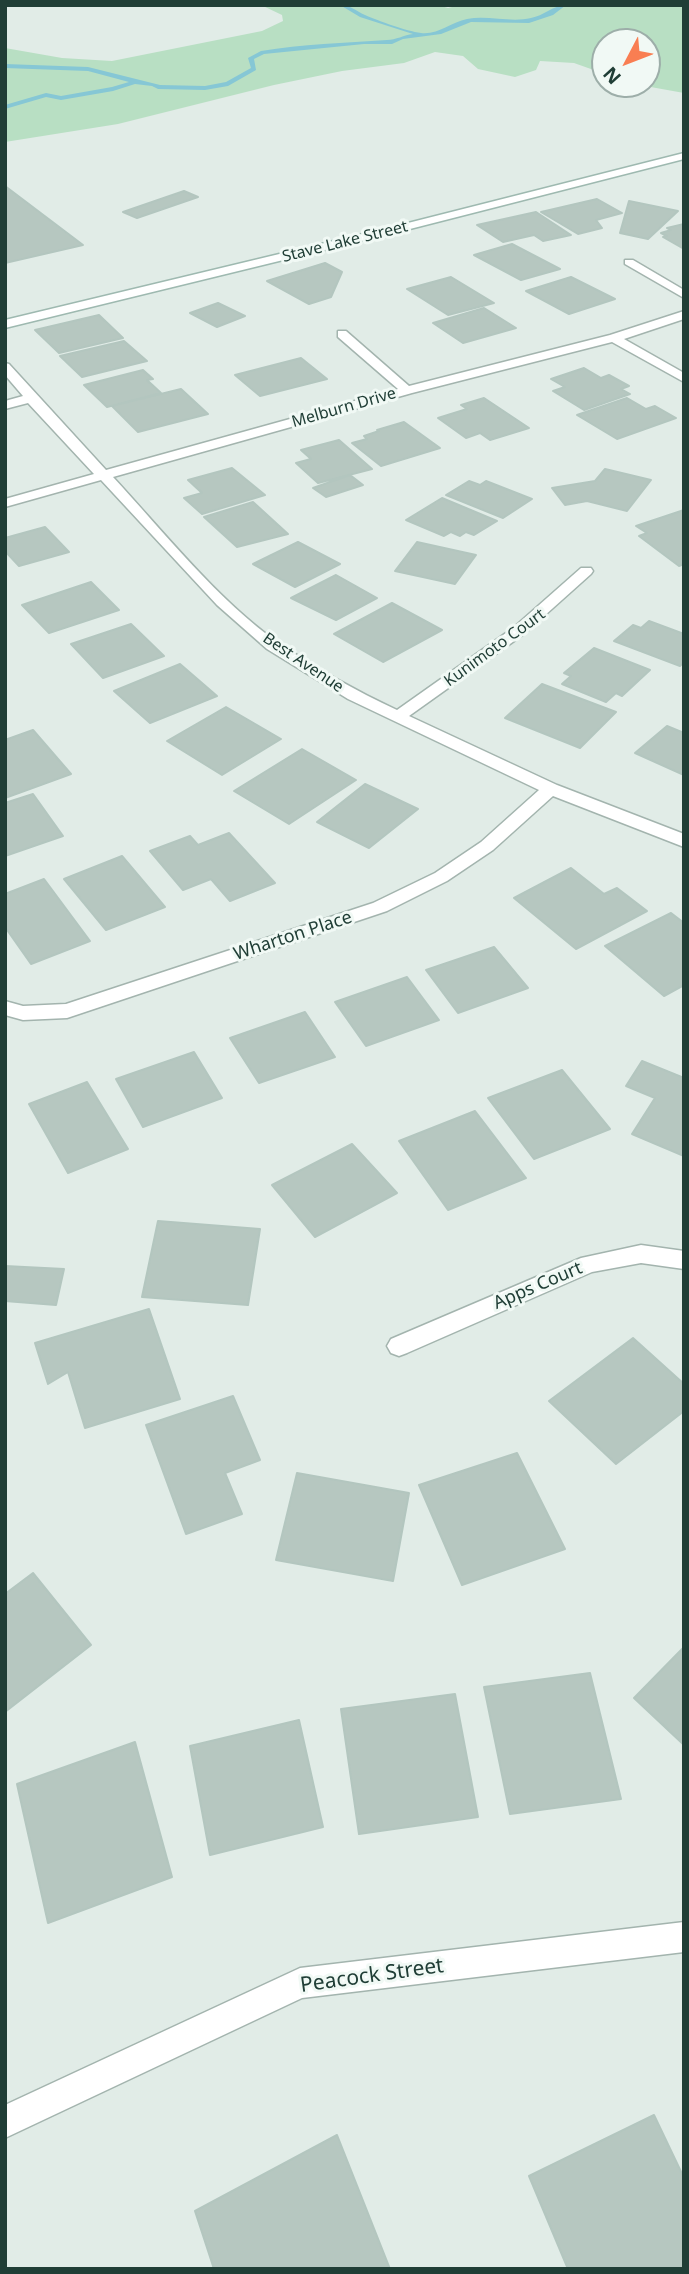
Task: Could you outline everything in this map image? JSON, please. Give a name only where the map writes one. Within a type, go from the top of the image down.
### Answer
[{"type":"street","name":"Stave Lake Street","points":[[5,324],[406,227],[684,156]]},
{"type":"street","points":[[629,262],[684,295]]},
{"type":"street","name":"Melburn Drive","points":[[5,503],[407,390],[614,338],[684,315]]},
{"type":"street","points":[[342,334],[407,390]]},
{"type":"street","points":[[614,338],[684,379]]},
{"type":"street","name":"Best Avenue","points":[[5,367],[222,602],[273,646],[335,686],[397,717],[551,789],[684,841]]},
{"type":"street","points":[[5,405],[31,398]]},
{"type":"street","name":"Kunimoto Court","points":[[397,717],[488,655],[552,606],[586,572]]},
{"type":"street","name":"Wharton Place","points":[[5,1008],[23,1013],[67,1011],[380,907],[441,877],[487,846],[551,789]]},
{"type":"street","name":"Apps Court","points":[[399,1346],[589,1264],[641,1254],[684,1260]]},
{"type":"street","name":"Peacock Street","points":[[5,2122],[300,1983],[684,1937]]},
{"type":"green space","points":[[261,5],[438,5],[448,8],[460,5],[684,5],[684,93],[661,89],[661,28],[591,28],[591,69],[574,63],[540,61],[536,70],[515,77],[478,69],[463,56],[435,52],[404,63],[342,71],[274,85],[118,124],[5,142],[5,48],[62,58],[112,61],[262,31],[283,21],[282,15]]},
{"type":"building","points":[[5,186],[83,245],[5,263]]},
{"type":"building","points":[[184,191],[198,197],[137,218],[123,212]]},
{"type":"building","points":[[597,199],[622,213],[596,220],[602,228],[578,234],[541,212]]},
{"type":"building","points":[[629,201],[678,211],[648,239],[620,233]]},
{"type":"building","points":[[536,212],[571,235],[543,241],[534,235],[503,242],[477,225]]},
{"type":"building","points":[[684,224],[684,249],[663,237],[667,236],[661,233],[671,230],[667,228]]},
{"type":"building","points":[[512,244],[560,269],[521,280],[474,255]]},
{"type":"building","points":[[325,263],[342,272],[331,297],[309,304],[267,281]]},
{"type":"building","points":[[451,277],[494,303],[448,315],[407,289]]},
{"type":"building","points":[[571,277],[615,299],[569,314],[526,291]]},
{"type":"building","points":[[218,303],[245,316],[217,327],[190,313]]},
{"type":"building","points":[[484,308],[516,328],[463,343],[433,323]]},
{"type":"building","points":[[99,315],[123,338],[59,353],[35,330]]},
{"type":"building","points":[[124,341],[147,361],[82,377],[60,356]]},
{"type":"building","points":[[301,358],[327,379],[260,396],[235,375]]},
{"type":"building","points":[[584,368],[601,378],[609,375],[629,386],[621,389],[630,394],[584,410],[553,391],[565,387],[551,379]]},
{"type":"building","points":[[143,370],[153,379],[147,380],[161,393],[107,407],[84,385]]},
{"type":"building","points":[[181,389],[208,414],[138,432],[112,406]]},
{"type":"building","points":[[484,398],[529,428],[490,440],[480,433],[466,438],[438,418],[467,409],[461,405]]},
{"type":"building","points":[[627,398],[646,409],[655,406],[676,418],[617,439],[577,415]]},
{"type":"building","points":[[404,422],[440,448],[381,466],[352,443],[367,439],[364,436],[379,431],[377,430]]},
{"type":"building","points":[[339,440],[372,469],[318,483],[296,463],[311,459],[301,450]]},
{"type":"building","points":[[232,468],[265,495],[202,514],[184,498],[202,493],[188,480]]},
{"type":"building","points":[[605,469],[651,480],[627,511],[587,501],[565,505],[552,488],[595,481]]},
{"type":"building","points":[[350,475],[363,485],[326,497],[313,488]]},
{"type":"building","points":[[469,481],[480,485],[486,481],[532,499],[503,518],[446,495]]},
{"type":"building","points":[[442,498],[497,521],[474,535],[466,532],[460,536],[451,532],[444,536],[406,520]]},
{"type":"building","points":[[253,502],[288,534],[237,547],[204,517]]},
{"type":"building","points":[[684,510],[684,564],[679,566],[639,536],[647,533],[636,526]]},
{"type":"building","points":[[45,527],[69,552],[19,566],[5,551],[5,538]]},
{"type":"building","points":[[298,542],[340,564],[295,587],[253,564]]},
{"type":"building","points":[[417,542],[476,555],[455,584],[395,571]]},
{"type":"building","points":[[336,575],[377,598],[336,620],[291,598]]},
{"type":"building","points":[[91,582],[119,610],[49,633],[22,605]]},
{"type":"building","points":[[392,603],[442,630],[383,662],[334,634]]},
{"type":"building","points":[[649,621],[684,634],[684,662],[680,666],[614,641],[633,625],[641,628]]},
{"type":"building","points":[[131,624],[164,656],[103,678],[71,644]]},
{"type":"building","points":[[594,648],[650,670],[622,696],[616,693],[606,702],[562,684],[571,676],[564,673]]},
{"type":"building","points":[[180,664],[217,696],[150,723],[114,691]]},
{"type":"building","points":[[542,684],[616,712],[580,748],[505,718]]},
{"type":"building","points":[[226,707],[281,739],[222,775],[167,741]]},
{"type":"building","points":[[667,726],[684,733],[684,775],[635,753]]},
{"type":"building","points":[[33,730],[71,774],[5,798],[5,740]]},
{"type":"building","points":[[302,749],[356,780],[289,824],[234,791]]},
{"type":"building","points":[[365,784],[418,809],[369,848],[317,822]]},
{"type":"building","points":[[33,794],[63,836],[5,856],[5,803]]},
{"type":"building","points":[[229,833],[275,883],[230,901],[211,879],[183,890],[150,851],[190,836],[198,845]]},
{"type":"building","points":[[122,856],[165,907],[106,930],[64,879]]},
{"type":"building","points":[[571,868],[604,894],[617,888],[647,911],[576,949],[514,898]]},
{"type":"building","points":[[44,879],[90,941],[31,964],[5,927],[5,894]]},
{"type":"building","points":[[671,913],[684,923],[684,985],[664,996],[605,946]]},
{"type":"building","points":[[494,947],[528,988],[458,1013],[426,970]]},
{"type":"building","points":[[407,977],[439,1020],[366,1046],[335,1002]]},
{"type":"building","points":[[305,1012],[335,1057],[259,1083],[230,1038]]},
{"type":"building","points":[[194,1052],[222,1098],[143,1127],[116,1079]]},
{"type":"building","points":[[642,1061],[684,1078],[684,1156],[632,1134],[655,1098],[626,1086]]},
{"type":"building","points":[[562,1070],[610,1129],[534,1159],[488,1098]]},
{"type":"building","points":[[87,1082],[128,1149],[68,1173],[29,1104]]},
{"type":"building","points":[[475,1111],[526,1178],[448,1210],[399,1141]]},
{"type":"building","points":[[352,1144],[397,1193],[315,1237],[272,1185]]},
{"type":"building","points":[[158,1221],[260,1229],[248,1305],[142,1297]]},
{"type":"building","points":[[5,1266],[64,1269],[56,1305],[5,1301]]},
{"type":"building","points":[[149,1309],[180,1399],[85,1428],[68,1372],[48,1384],[35,1343]]},
{"type":"building","points":[[633,1338],[684,1384],[684,1411],[616,1464],[549,1401]]},
{"type":"building","points":[[233,1396],[260,1460],[225,1473],[242,1514],[186,1534],[146,1425]]},
{"type":"building","points":[[517,1453],[565,1549],[462,1585],[419,1485]]},
{"type":"building","points":[[297,1473],[409,1493],[393,1581],[276,1560]]},
{"type":"building","points":[[33,1573],[91,1645],[5,1712],[5,1594]]},
{"type":"building","points":[[684,1647],[684,1745],[634,1698]]},
{"type":"building","points":[[590,1673],[621,1799],[510,1814],[484,1687]]},
{"type":"building","points":[[455,1694],[478,1817],[359,1834],[341,1709]]},
{"type":"building","points":[[299,1720],[323,1827],[210,1855],[190,1746]]},
{"type":"building","points":[[135,1742],[172,1877],[48,1923],[17,1784]]},
{"type":"building","points":[[654,2115],[684,2178],[684,2269],[568,2269],[529,2176]]},
{"type":"building","points":[[337,2135],[390,2269],[214,2269],[195,2211]]},
{"type":"waterway","points":[[343,5],[362,16],[419,34]]},
{"type":"waterway","points":[[135,82],[158,87],[205,88],[228,84],[254,69],[251,58],[263,52],[364,42],[392,42],[402,37],[439,33],[471,20],[529,21],[551,14],[563,5]]},
{"type":"waterway","points":[[5,66],[88,69],[135,82]]},
{"type":"waterway","points":[[5,107],[46,95],[61,98],[113,89],[135,82]]}]
